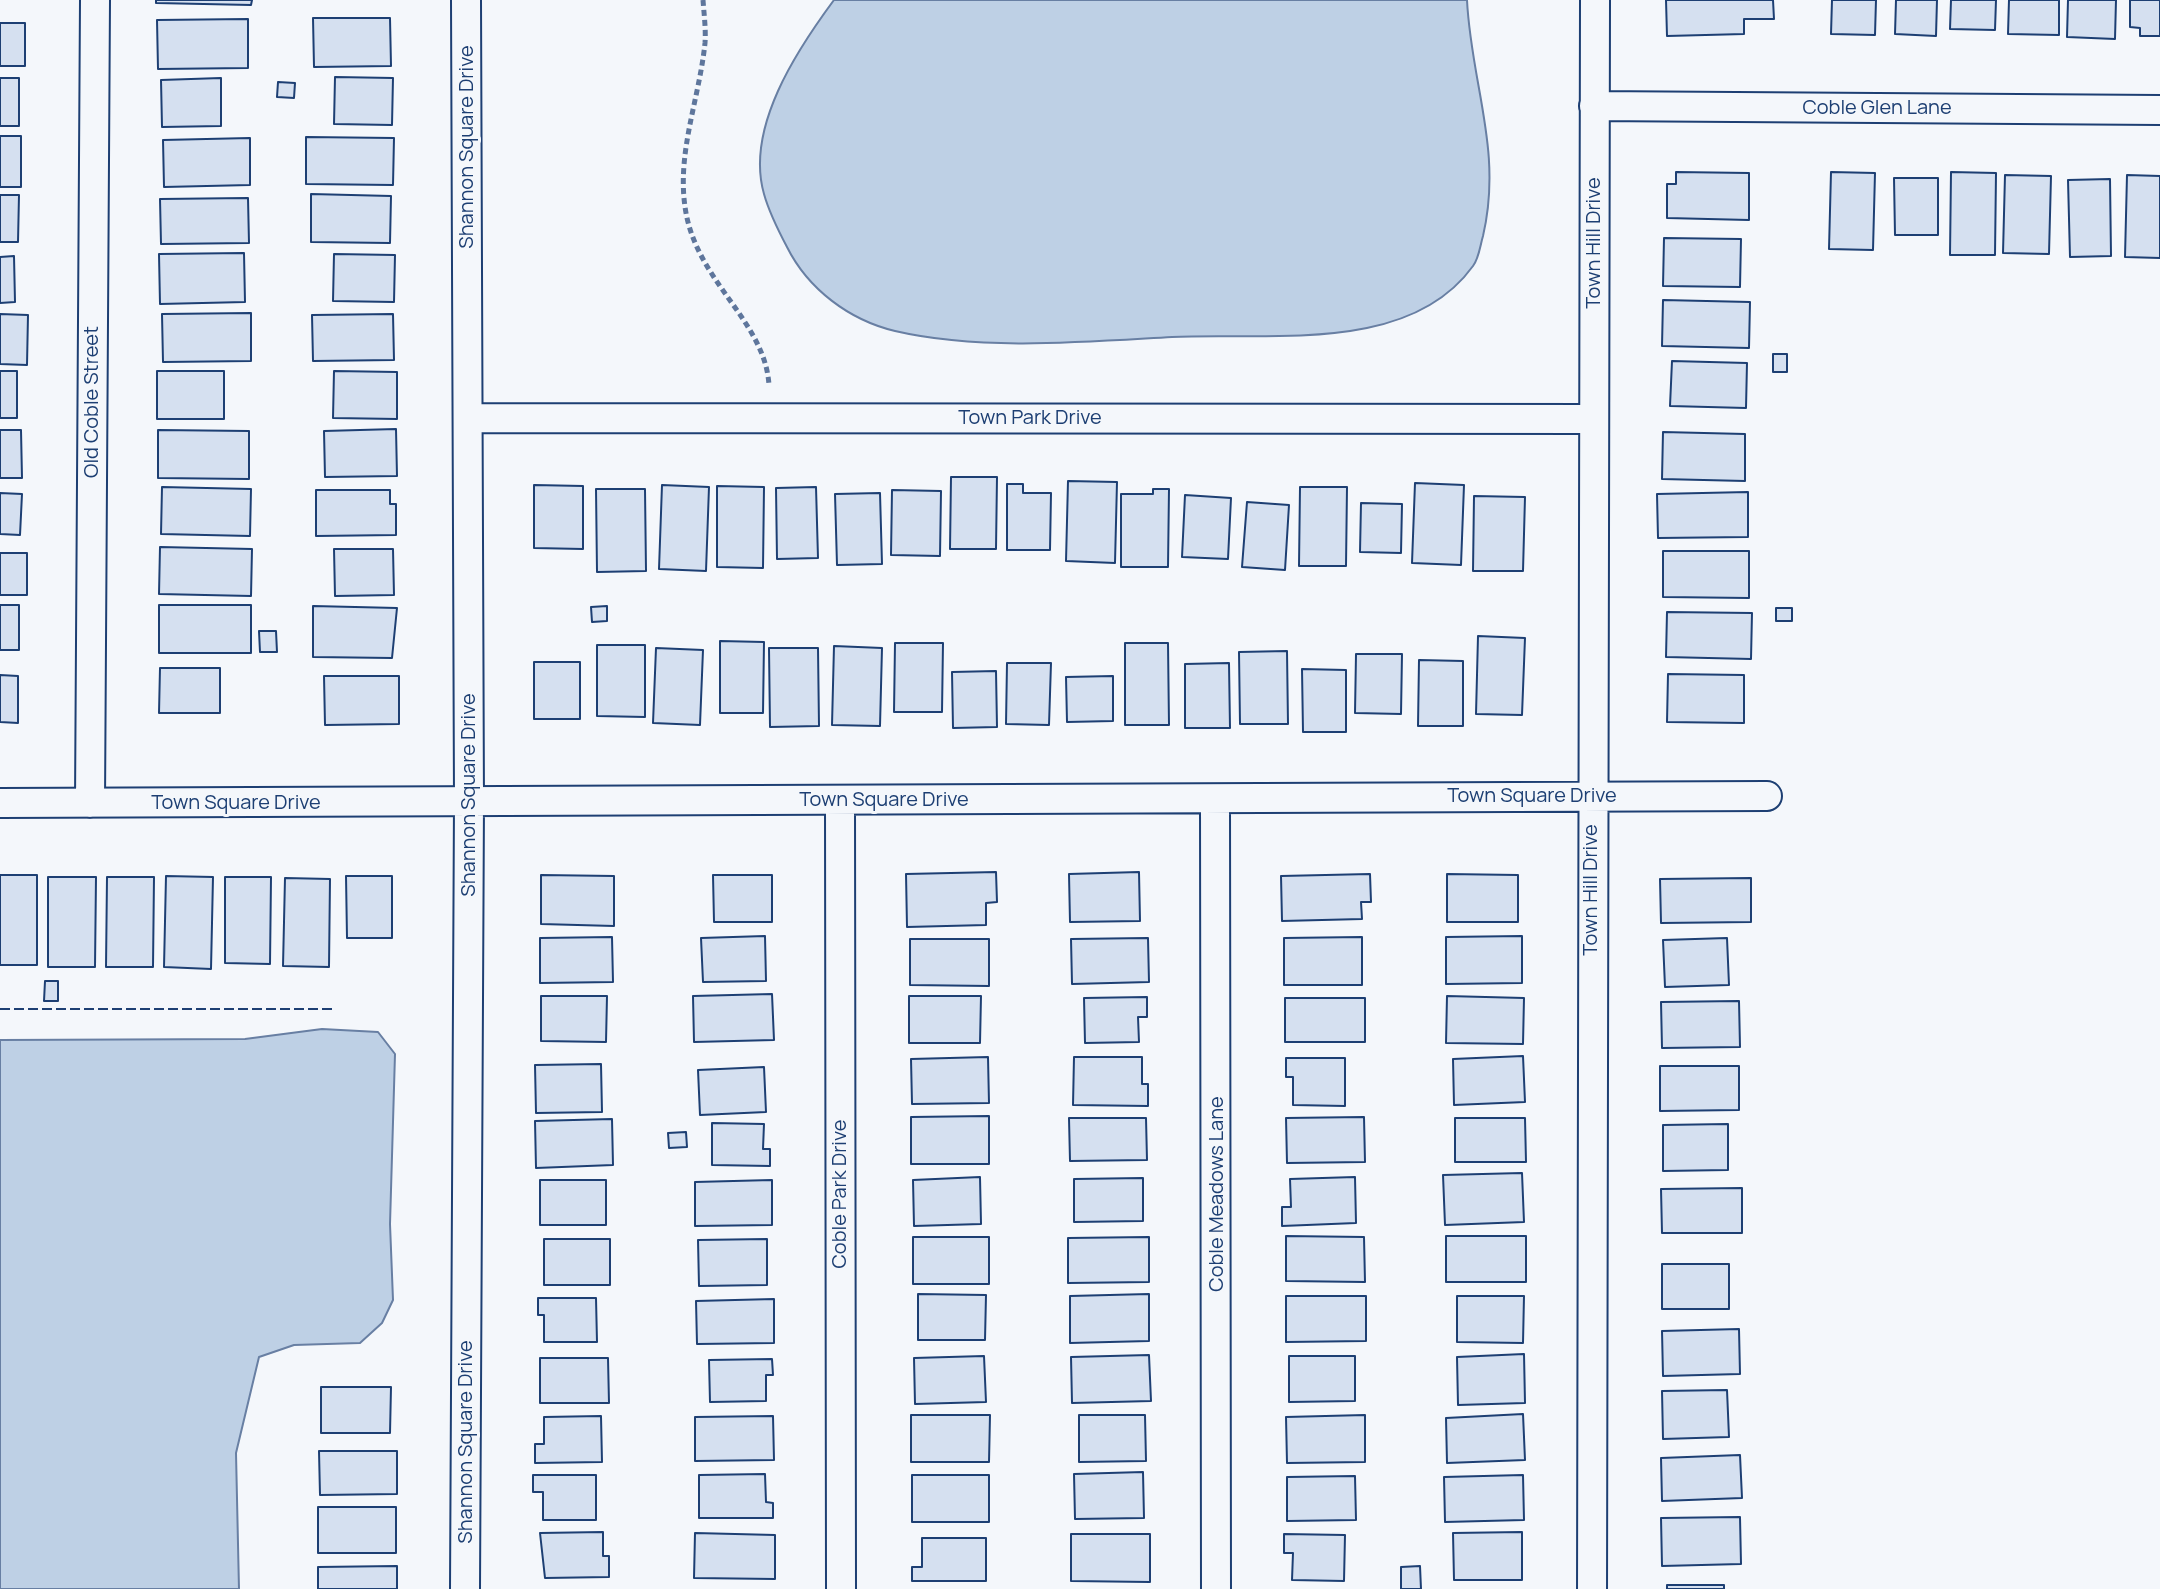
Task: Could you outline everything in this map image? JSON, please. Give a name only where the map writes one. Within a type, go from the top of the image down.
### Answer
[{"type":"street","name":"Old Coble Street","points":[[90,803],[95,0]]},
{"type":"street","name":"Shannon Square Drive","points":[[465,1589],[469,802],[466,0]]},
{"type":"street","name":"Town Hill Drive","points":[[1592,1589],[1591,795],[1595,0]]},
{"type":"street","name":"Coble Glen Lane","points":[[1594,106],[2160,110]]},
{"type":"street","name":"Town Park Drive","points":[[468,418],[1593,419]]},
{"type":"street","name":"Town Square Drive","points":[[0,803],[1767,796]]},
{"type":"street","name":"Coble Meadows Lane","points":[[1215,799],[1216,1589]]},
{"type":"street","name":"Coble Park Drive","points":[[840,800],[841,1589]]},
{"type":"path","points":[[703,0],[705,40],[683,168],[687,216],[695,245],[710,275],[764,354],[769,385]]},
{"type":"water","points":[[834,0],[1467,0],[1490,175],[1488,205],[1477,259],[1446,294],[1412,314],[1375,326],[1334,333],[997,343],[928,337],[878,326],[846,311],[806,276],[771,214],[760,169],[768,117],[778,91],[805,42]]},
{"type":"water","points":[[322,1029],[378,1032],[395,1054],[390,1224],[393,1300],[382,1323],[360,1343],[294,1345],[259,1357],[236,1453],[239,1589],[0,1589],[0,1040],[245,1039]]},
{"type":"building","points":[[156,0],[252,0],[251,5],[156,3]]},
{"type":"building","points":[[1666,0],[1773,0],[1774,19],[1744,19],[1744,34],[1667,36]]},
{"type":"building","points":[[1832,0],[1876,0],[1875,35],[1831,34]]},
{"type":"building","points":[[1896,0],[1937,0],[1936,36],[1895,34]]},
{"type":"building","points":[[1951,0],[1996,0],[1995,30],[1950,29]]},
{"type":"building","points":[[2009,0],[2059,0],[2059,35],[2008,34]]},
{"type":"building","points":[[2068,0],[2116,0],[2115,39],[2067,37]]},
{"type":"building","points":[[2130,0],[2160,0],[2160,36],[2140,36],[2140,28],[2130,27]]},
{"type":"building","points":[[313,18],[390,18],[391,66],[314,67]]},
{"type":"building","points":[[248,19],[248,68],[158,69],[157,20]]},
{"type":"building","points":[[0,23],[25,23],[25,66],[0,66]]},
{"type":"building","points":[[335,77],[393,78],[392,125],[334,124]]},
{"type":"building","points":[[0,78],[19,78],[19,126],[0,126]]},
{"type":"building","points":[[221,78],[221,126],[162,127],[161,80]]},
{"type":"building","points":[[278,82],[295,83],[294,98],[277,97]]},
{"type":"building","points":[[0,136],[21,136],[21,187],[0,187]]},
{"type":"building","points":[[306,137],[394,138],[393,185],[306,184]]},
{"type":"building","points":[[250,138],[250,185],[164,187],[163,140]]},
{"type":"building","points":[[1676,172],[1749,173],[1749,220],[1667,218],[1667,184],[1676,184]]},
{"type":"building","points":[[1831,172],[1875,173],[1873,250],[1829,249]]},
{"type":"building","points":[[1951,172],[1996,173],[1995,255],[1950,255]]},
{"type":"building","points":[[2005,175],[2051,176],[2049,254],[2003,253]]},
{"type":"building","points":[[2127,175],[2160,176],[2160,258],[2125,257]]},
{"type":"building","points":[[1894,178],[1938,178],[1938,235],[1895,235]]},
{"type":"building","points":[[2110,179],[2111,256],[2070,257],[2068,180]]},
{"type":"building","points":[[311,194],[391,196],[390,243],[311,242]]},
{"type":"building","points":[[0,195],[19,195],[18,242],[0,242]]},
{"type":"building","points":[[248,198],[249,243],[161,244],[160,199]]},
{"type":"building","points":[[1664,238],[1741,239],[1740,287],[1663,286]]},
{"type":"building","points":[[244,253],[245,302],[160,304],[159,254]]},
{"type":"building","points":[[334,254],[395,255],[394,302],[333,301]]},
{"type":"building","points":[[14,256],[15,302],[0,303],[0,257]]},
{"type":"building","points":[[1663,300],[1750,302],[1749,348],[1662,346]]},
{"type":"building","points":[[251,313],[251,361],[163,362],[162,314]]},
{"type":"building","points":[[0,314],[28,315],[27,365],[0,364]]},
{"type":"building","points":[[393,314],[394,360],[313,361],[312,315]]},
{"type":"building","points":[[1773,354],[1787,354],[1787,372],[1773,372]]},
{"type":"building","points":[[1672,361],[1747,363],[1746,408],[1670,406]]},
{"type":"building","points":[[0,371],[17,371],[17,418],[0,418]]},
{"type":"building","points":[[157,371],[224,371],[224,419],[157,419]]},
{"type":"building","points":[[334,371],[397,372],[397,419],[333,418]]},
{"type":"building","points":[[396,429],[397,476],[325,477],[324,431]]},
{"type":"building","points":[[0,430],[21,430],[22,478],[0,478]]},
{"type":"building","points":[[158,430],[249,431],[249,479],[158,478]]},
{"type":"building","points":[[1663,432],[1745,434],[1745,481],[1662,479]]},
{"type":"building","points":[[951,477],[997,477],[996,549],[950,549]]},
{"type":"building","points":[[1068,481],[1117,482],[1115,563],[1066,561]]},
{"type":"building","points":[[1415,483],[1464,485],[1461,565],[1412,563]]},
{"type":"building","points":[[1007,484],[1023,484],[1023,493],[1051,493],[1050,550],[1007,550]]},
{"type":"building","points":[[534,485],[583,486],[583,549],[534,548]]},
{"type":"building","points":[[662,485],[709,487],[706,571],[659,569]]},
{"type":"building","points":[[717,486],[764,487],[763,568],[717,567]]},
{"type":"building","points":[[162,487],[251,489],[250,536],[161,534]]},
{"type":"building","points":[[816,487],[818,558],[777,559],[776,488]]},
{"type":"building","points":[[1300,487],[1347,487],[1346,566],[1299,566]]},
{"type":"building","points":[[596,489],[645,489],[646,571],[597,572]]},
{"type":"building","points":[[1153,489],[1169,489],[1168,567],[1121,567],[1121,494],[1153,494]]},
{"type":"building","points":[[316,490],[390,490],[390,504],[396,504],[396,535],[316,536]]},
{"type":"building","points":[[892,490],[941,491],[940,556],[891,555]]},
{"type":"building","points":[[1748,492],[1748,537],[1658,538],[1657,494]]},
{"type":"building","points":[[0,493],[22,494],[20,535],[0,534]]},
{"type":"building","points":[[880,493],[882,564],[837,565],[835,494]]},
{"type":"building","points":[[1185,495],[1231,498],[1228,559],[1182,557]]},
{"type":"building","points":[[1474,496],[1525,497],[1523,571],[1473,571]]},
{"type":"building","points":[[1247,502],[1289,505],[1285,570],[1242,567]]},
{"type":"building","points":[[1361,503],[1402,504],[1401,553],[1360,552]]},
{"type":"building","points":[[160,547],[252,549],[251,596],[159,594]]},
{"type":"building","points":[[334,549],[393,549],[394,595],[335,596]]},
{"type":"building","points":[[1663,551],[1749,551],[1749,598],[1663,597]]},
{"type":"building","points":[[0,553],[27,553],[27,595],[0,595]]},
{"type":"building","points":[[0,605],[19,605],[19,650],[0,650]]},
{"type":"building","points":[[159,605],[251,605],[251,653],[159,653]]},
{"type":"building","points":[[313,606],[397,608],[392,658],[313,657]]},
{"type":"building","points":[[607,606],[607,621],[592,622],[591,607]]},
{"type":"building","points":[[1776,608],[1792,608],[1792,621],[1776,621]]},
{"type":"building","points":[[1667,612],[1752,613],[1751,659],[1666,657]]},
{"type":"building","points":[[259,631],[276,631],[277,652],[260,652]]},
{"type":"building","points":[[1478,636],[1525,638],[1522,715],[1476,714]]},
{"type":"building","points":[[720,641],[764,642],[763,713],[720,713]]},
{"type":"building","points":[[895,643],[943,643],[942,712],[894,712]]},
{"type":"building","points":[[1125,643],[1168,643],[1169,725],[1125,725]]},
{"type":"building","points":[[597,645],[645,645],[645,717],[597,716]]},
{"type":"building","points":[[834,646],[882,648],[880,726],[832,725]]},
{"type":"building","points":[[656,648],[703,650],[700,725],[653,723]]},
{"type":"building","points":[[769,648],[818,648],[819,726],[770,727]]},
{"type":"building","points":[[1287,651],[1288,724],[1240,724],[1239,652]]},
{"type":"building","points":[[1356,654],[1402,654],[1401,714],[1355,713]]},
{"type":"building","points":[[1419,660],[1463,661],[1463,726],[1418,726]]},
{"type":"building","points":[[534,662],[580,662],[580,719],[534,719]]},
{"type":"building","points":[[1007,663],[1051,663],[1049,725],[1006,724]]},
{"type":"building","points":[[1229,663],[1230,728],[1185,728],[1185,664]]},
{"type":"building","points":[[160,668],[220,668],[220,713],[159,713]]},
{"type":"building","points":[[1302,669],[1346,670],[1346,732],[1303,732]]},
{"type":"building","points":[[996,671],[997,727],[953,728],[952,672]]},
{"type":"building","points":[[1668,674],[1744,675],[1744,723],[1667,722]]},
{"type":"building","points":[[0,675],[18,676],[18,723],[0,722]]},
{"type":"building","points":[[324,676],[399,676],[399,724],[325,725]]},
{"type":"building","points":[[1113,676],[1113,721],[1067,722],[1066,677]]},
{"type":"building","points":[[996,872],[997,902],[986,903],[986,925],[907,927],[906,874]]},
{"type":"building","points":[[1139,872],[1140,921],[1070,922],[1069,874]]},
{"type":"building","points":[[1370,874],[1371,902],[1361,902],[1362,919],[1282,921],[1281,876]]},
{"type":"building","points":[[1447,874],[1518,875],[1518,922],[1447,922]]},
{"type":"building","points":[[0,875],[37,875],[37,965],[0,965]]},
{"type":"building","points":[[541,875],[614,876],[614,926],[541,924]]},
{"type":"building","points":[[713,875],[772,875],[772,922],[714,922]]},
{"type":"building","points":[[166,876],[213,877],[211,969],[164,967]]},
{"type":"building","points":[[346,876],[392,876],[392,938],[347,938]]},
{"type":"building","points":[[48,877],[96,877],[95,967],[48,967]]},
{"type":"building","points":[[107,877],[154,877],[153,967],[106,967]]},
{"type":"building","points":[[225,877],[271,877],[270,964],[225,963]]},
{"type":"building","points":[[285,878],[330,879],[329,967],[283,966]]},
{"type":"building","points":[[1751,878],[1751,922],[1661,923],[1660,879]]},
{"type":"building","points":[[765,936],[766,981],[703,982],[701,938]]},
{"type":"building","points":[[1522,936],[1522,983],[1446,984],[1446,937]]},
{"type":"building","points":[[612,937],[613,982],[540,983],[540,938]]},
{"type":"building","points":[[1362,937],[1362,985],[1284,985],[1284,938]]},
{"type":"building","points":[[1148,938],[1149,982],[1072,984],[1071,939]]},
{"type":"building","points":[[1727,938],[1729,985],[1665,987],[1663,940]]},
{"type":"building","points":[[910,939],[989,939],[989,986],[910,985]]},
{"type":"building","points":[[45,981],[58,981],[58,1001],[44,1001]]},
{"type":"building","points":[[772,994],[774,1040],[694,1042],[693,996]]},
{"type":"building","points":[[541,996],[607,996],[606,1042],[541,1041]]},
{"type":"building","points":[[909,996],[981,996],[980,1043],[909,1043]]},
{"type":"building","points":[[1447,996],[1524,998],[1523,1044],[1446,1043]]},
{"type":"building","points":[[1147,997],[1147,1017],[1138,1017],[1139,1042],[1085,1043],[1084,998]]},
{"type":"building","points":[[1285,998],[1365,998],[1365,1042],[1285,1042]]},
{"type":"building","points":[[1739,1001],[1740,1047],[1662,1048],[1661,1002]]},
{"type":"building","points":[[1523,1056],[1525,1102],[1454,1105],[1453,1059]]},
{"type":"building","points":[[988,1057],[989,1103],[912,1104],[911,1059]]},
{"type":"building","points":[[1074,1057],[1142,1057],[1142,1084],[1148,1084],[1148,1106],[1073,1105]]},
{"type":"building","points":[[1286,1058],[1345,1058],[1345,1106],[1293,1105],[1293,1077],[1286,1077]]},
{"type":"building","points":[[601,1064],[602,1112],[536,1113],[535,1065]]},
{"type":"building","points":[[1660,1066],[1739,1066],[1739,1110],[1660,1111]]},
{"type":"building","points":[[764,1067],[766,1112],[700,1115],[698,1070]]},
{"type":"building","points":[[989,1116],[989,1164],[911,1164],[911,1117]]},
{"type":"building","points":[[1364,1117],[1365,1162],[1287,1163],[1286,1118]]},
{"type":"building","points":[[1069,1118],[1146,1118],[1147,1160],[1070,1161]]},
{"type":"building","points":[[1455,1118],[1525,1118],[1526,1162],[1455,1162]]},
{"type":"building","points":[[612,1119],[613,1165],[536,1168],[535,1121]]},
{"type":"building","points":[[712,1123],[764,1124],[763,1149],[770,1149],[770,1166],[712,1165]]},
{"type":"building","points":[[1728,1124],[1728,1170],[1663,1171],[1663,1125]]},
{"type":"building","points":[[686,1132],[687,1147],[669,1148],[668,1133]]},
{"type":"building","points":[[1522,1173],[1524,1222],[1445,1225],[1443,1175]]},
{"type":"building","points":[[980,1177],[981,1224],[914,1226],[913,1180]]},
{"type":"building","points":[[1355,1177],[1356,1223],[1282,1226],[1282,1207],[1291,1207],[1290,1179]]},
{"type":"building","points":[[1143,1178],[1143,1221],[1074,1222],[1074,1179]]},
{"type":"building","points":[[540,1180],[606,1180],[606,1225],[540,1225]]},
{"type":"building","points":[[772,1180],[772,1225],[695,1226],[695,1182]]},
{"type":"building","points":[[1742,1188],[1742,1233],[1662,1233],[1661,1189]]},
{"type":"building","points":[[1286,1236],[1364,1237],[1365,1282],[1286,1281]]},
{"type":"building","points":[[1446,1236],[1526,1236],[1526,1282],[1446,1282]]},
{"type":"building","points":[[913,1237],[989,1237],[989,1284],[913,1284]]},
{"type":"building","points":[[1149,1237],[1149,1282],[1068,1283],[1068,1238]]},
{"type":"building","points":[[544,1239],[610,1239],[610,1285],[544,1285]]},
{"type":"building","points":[[767,1239],[767,1285],[699,1286],[698,1240]]},
{"type":"building","points":[[1662,1264],[1729,1264],[1729,1309],[1662,1309]]},
{"type":"building","points":[[918,1294],[986,1295],[985,1340],[918,1340]]},
{"type":"building","points":[[1149,1294],[1149,1341],[1070,1343],[1070,1296]]},
{"type":"building","points":[[1286,1296],[1366,1296],[1366,1341],[1286,1342]]},
{"type":"building","points":[[1457,1296],[1524,1296],[1523,1343],[1457,1342]]},
{"type":"building","points":[[538,1298],[596,1298],[597,1342],[544,1342],[544,1315],[538,1315]]},
{"type":"building","points":[[774,1299],[774,1343],[697,1344],[696,1301]]},
{"type":"building","points":[[1739,1329],[1740,1374],[1663,1376],[1662,1331]]},
{"type":"building","points":[[1524,1354],[1525,1403],[1458,1405],[1457,1357]]},
{"type":"building","points":[[1149,1355],[1151,1401],[1072,1403],[1071,1357]]},
{"type":"building","points":[[984,1356],[986,1402],[915,1404],[914,1358]]},
{"type":"building","points":[[1289,1356],[1355,1356],[1355,1401],[1289,1402]]},
{"type":"building","points":[[540,1358],[608,1358],[609,1403],[540,1403]]},
{"type":"building","points":[[772,1359],[773,1375],[766,1375],[766,1401],[710,1402],[709,1360]]},
{"type":"building","points":[[321,1387],[391,1387],[390,1433],[321,1433]]},
{"type":"building","points":[[1727,1390],[1729,1437],[1663,1439],[1662,1391]]},
{"type":"building","points":[[1523,1414],[1525,1460],[1447,1463],[1446,1418]]},
{"type":"building","points":[[911,1415],[990,1415],[989,1462],[911,1462]]},
{"type":"building","points":[[1079,1415],[1145,1415],[1146,1461],[1079,1462]]},
{"type":"building","points":[[1365,1415],[1365,1462],[1287,1463],[1286,1417]]},
{"type":"building","points":[[601,1416],[602,1462],[535,1463],[535,1444],[544,1444],[544,1417]]},
{"type":"building","points":[[773,1416],[774,1460],[695,1461],[695,1417]]},
{"type":"building","points":[[319,1451],[397,1451],[397,1494],[320,1495]]},
{"type":"building","points":[[1740,1455],[1742,1498],[1662,1501],[1661,1458]]},
{"type":"building","points":[[1143,1472],[1144,1518],[1075,1519],[1074,1474]]},
{"type":"building","points":[[765,1474],[766,1502],[773,1503],[773,1518],[699,1518],[699,1475]]},
{"type":"building","points":[[533,1475],[596,1475],[596,1520],[543,1520],[543,1492],[533,1492]]},
{"type":"building","points":[[912,1475],[989,1475],[989,1522],[912,1522]]},
{"type":"building","points":[[1523,1475],[1524,1520],[1445,1522],[1444,1477]]},
{"type":"building","points":[[1355,1476],[1356,1520],[1287,1521],[1287,1477]]},
{"type":"building","points":[[318,1507],[396,1507],[396,1553],[318,1553]]},
{"type":"building","points":[[1740,1517],[1741,1564],[1662,1566],[1661,1518]]},
{"type":"building","points":[[603,1532],[603,1556],[609,1556],[609,1577],[545,1578],[540,1533]]},
{"type":"building","points":[[1522,1532],[1522,1580],[1454,1580],[1453,1533]]},
{"type":"building","points":[[695,1533],[775,1535],[775,1579],[694,1578]]},
{"type":"building","points":[[1071,1534],[1150,1534],[1150,1582],[1071,1581]]},
{"type":"building","points":[[1284,1534],[1345,1535],[1344,1581],[1292,1580],[1293,1553],[1284,1553]]},
{"type":"building","points":[[922,1538],[986,1538],[986,1581],[912,1581],[912,1567],[922,1567]]},
{"type":"building","points":[[397,1566],[397,1589],[318,1589],[318,1567]]},
{"type":"building","points":[[1420,1566],[1421,1589],[1401,1589],[1401,1567]]},
{"type":"building","points":[[1667,1585],[1724,1585],[1724,1589],[1667,1589]]},
{"type":"fence","points":[[0,1009],[335,1009]]}]
